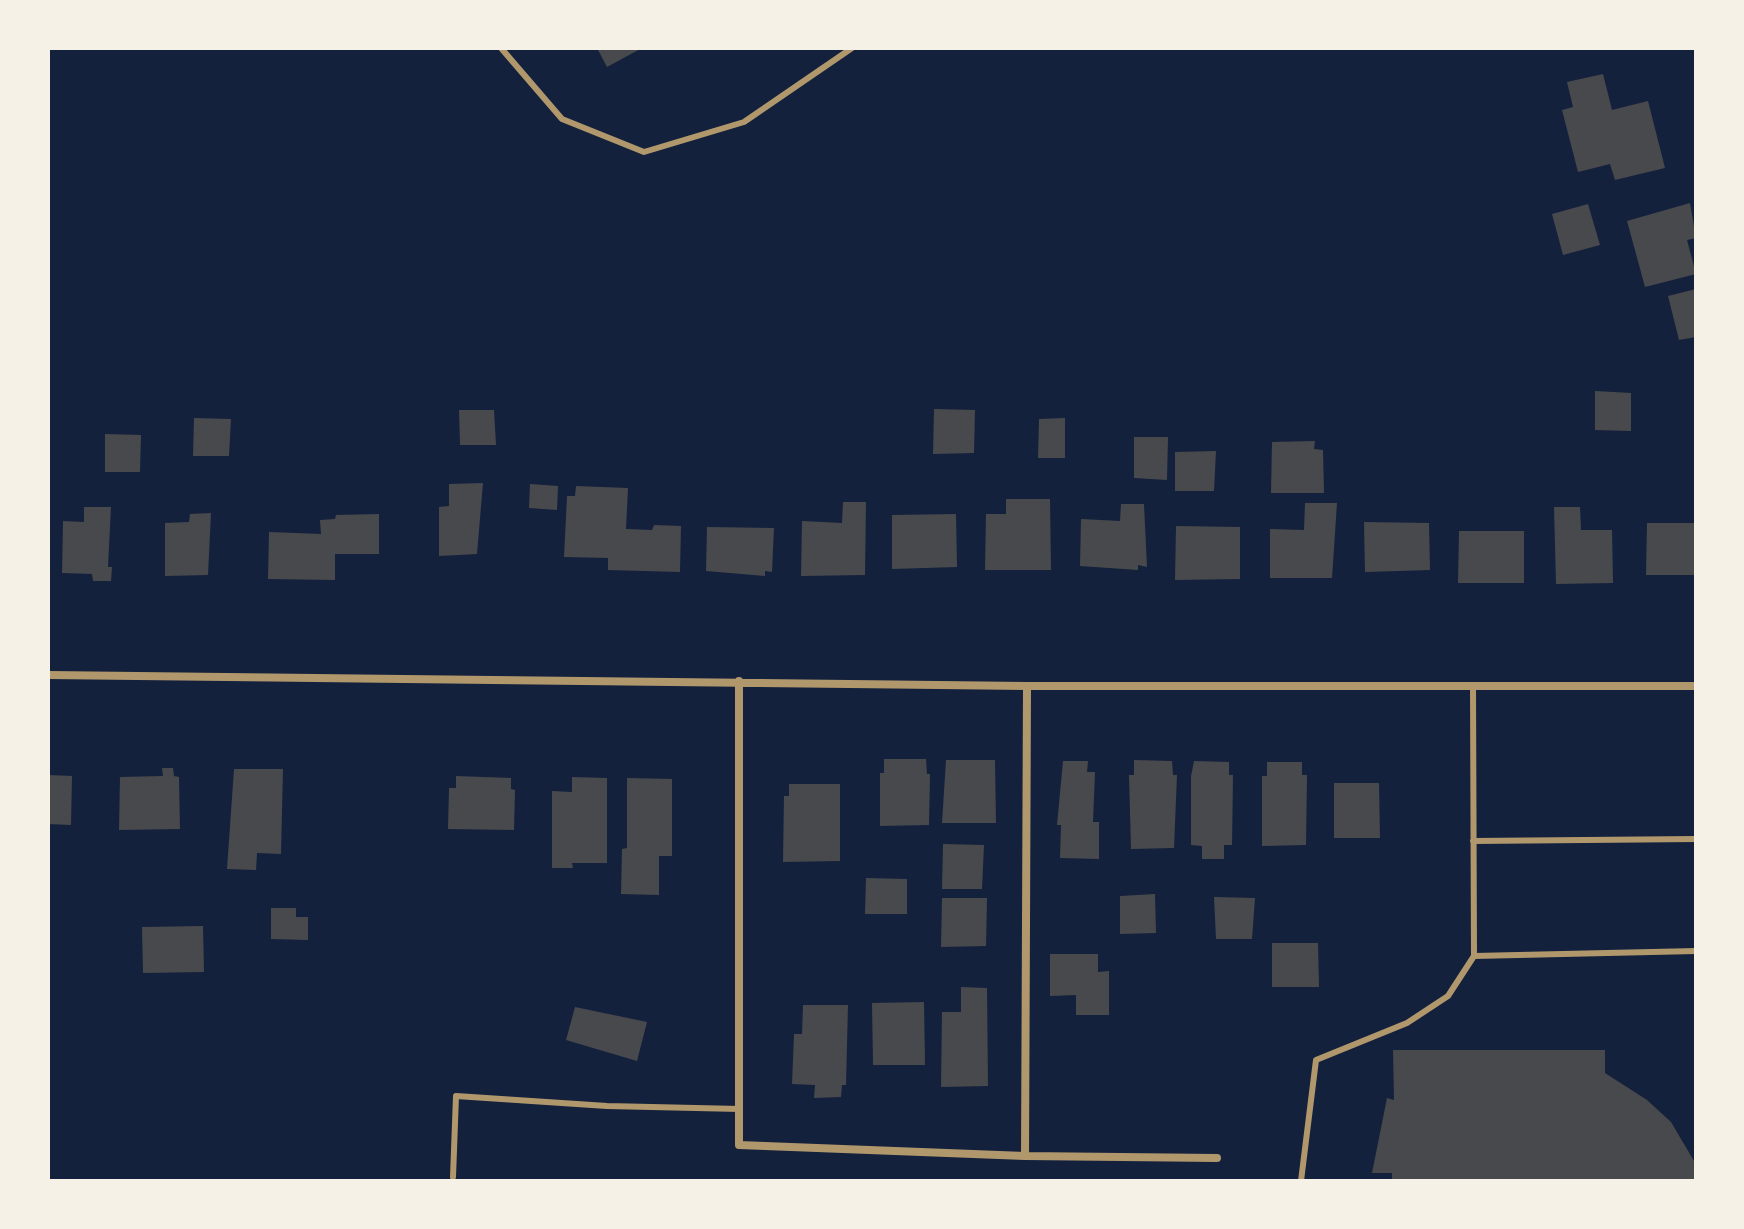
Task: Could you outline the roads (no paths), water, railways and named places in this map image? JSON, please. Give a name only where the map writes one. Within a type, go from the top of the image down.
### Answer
[{"type":"street","points":[[48,675],[1027,686],[1696,686]]},
{"type":"street","points":[[739,681],[739,1145],[1025,1156],[1217,1158]]},
{"type":"street","points":[[1025,1156],[1027,686]]},
{"type":"lane","points":[[501,48],[562,119],[644,152],[744,122],[852,48]]},
{"type":"lane","points":[[1301,1181],[1316,1060],[1407,1023],[1448,996],[1474,956],[1473,686]]},
{"type":"lane","points":[[1473,841],[1696,839]]},
{"type":"lane","points":[[1474,956],[1696,951]]},
{"type":"lane","points":[[453,1177],[456,1096],[607,1106],[740,1109]]}]
